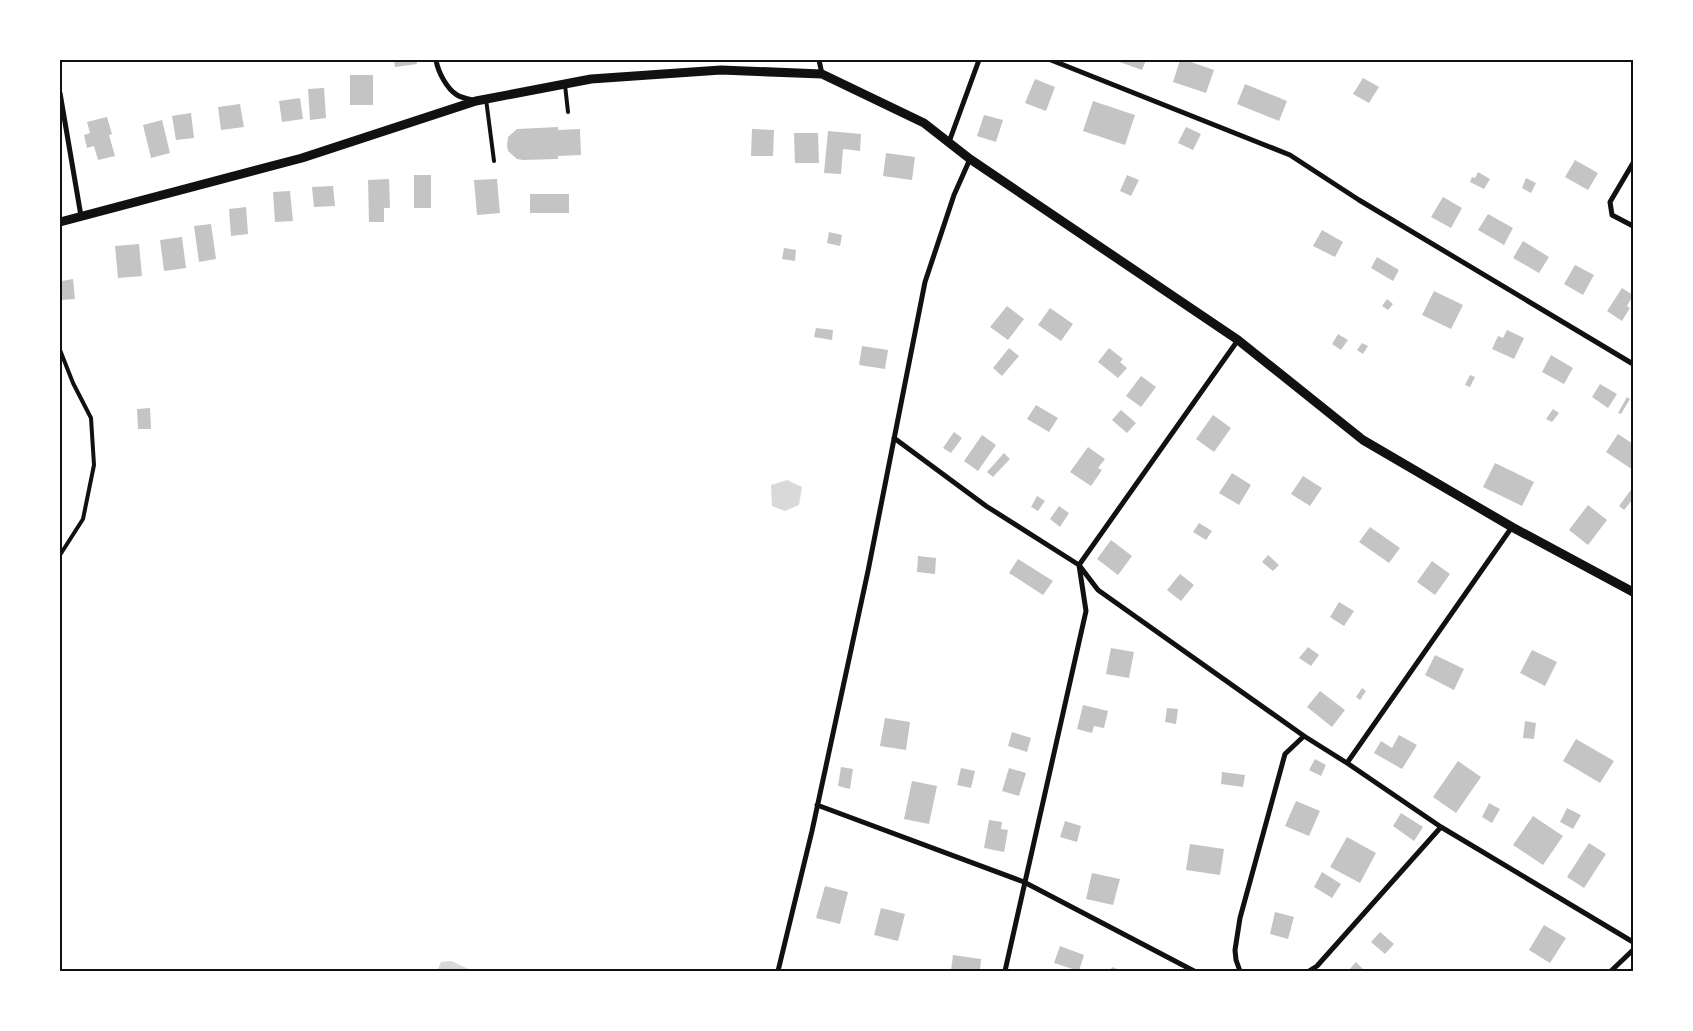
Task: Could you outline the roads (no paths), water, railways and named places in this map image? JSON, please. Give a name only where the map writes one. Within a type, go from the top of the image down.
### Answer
[{"type":"street","points":[[436,60],[446,83],[457,95],[476,101]]},
{"type":"street","points":[[819,60],[822,74]]},
{"type":"street","points":[[948,142],[979,60]]},
{"type":"street","points":[[1051,60],[1290,155],[1359,200],[1633,364]]},
{"type":"street","points":[[60,222],[302,158],[486,99],[591,80],[722,70],[822,74],[924,123],[970,159],[1238,340],[1363,440],[1512,526],[1633,592]]},
{"type":"street","points":[[60,93],[81,216]]},
{"type":"street","points":[[778,971],[817,805],[868,571],[925,282],[954,196],[970,159]]},
{"type":"street","points":[[1633,164],[1610,202],[1612,215],[1633,226]]},
{"type":"street","points":[[1005,971],[1086,611],[1079,565],[1238,340]]},
{"type":"street","points":[[894,438],[986,506],[1079,565],[1098,590],[1304,736],[1440,827],[1633,942]]},
{"type":"street","points":[[1347,763],[1512,526]]},
{"type":"street","points":[[1240,971],[1235,950],[1240,918],[1284,754],[1304,736]]},
{"type":"street","points":[[817,805],[1024,882],[1194,971]]},
{"type":"street","points":[[1309,971],[1317,966],[1440,827]]},
{"type":"street","points":[[1611,971],[1633,950]]},
{"type":"lane","points":[[565,84],[568,112]]},
{"type":"lane","points":[[486,99],[494,161]]},
{"type":"lane","points":[[60,350],[72,383],[91,418],[94,465],[83,519],[60,555]]}]
